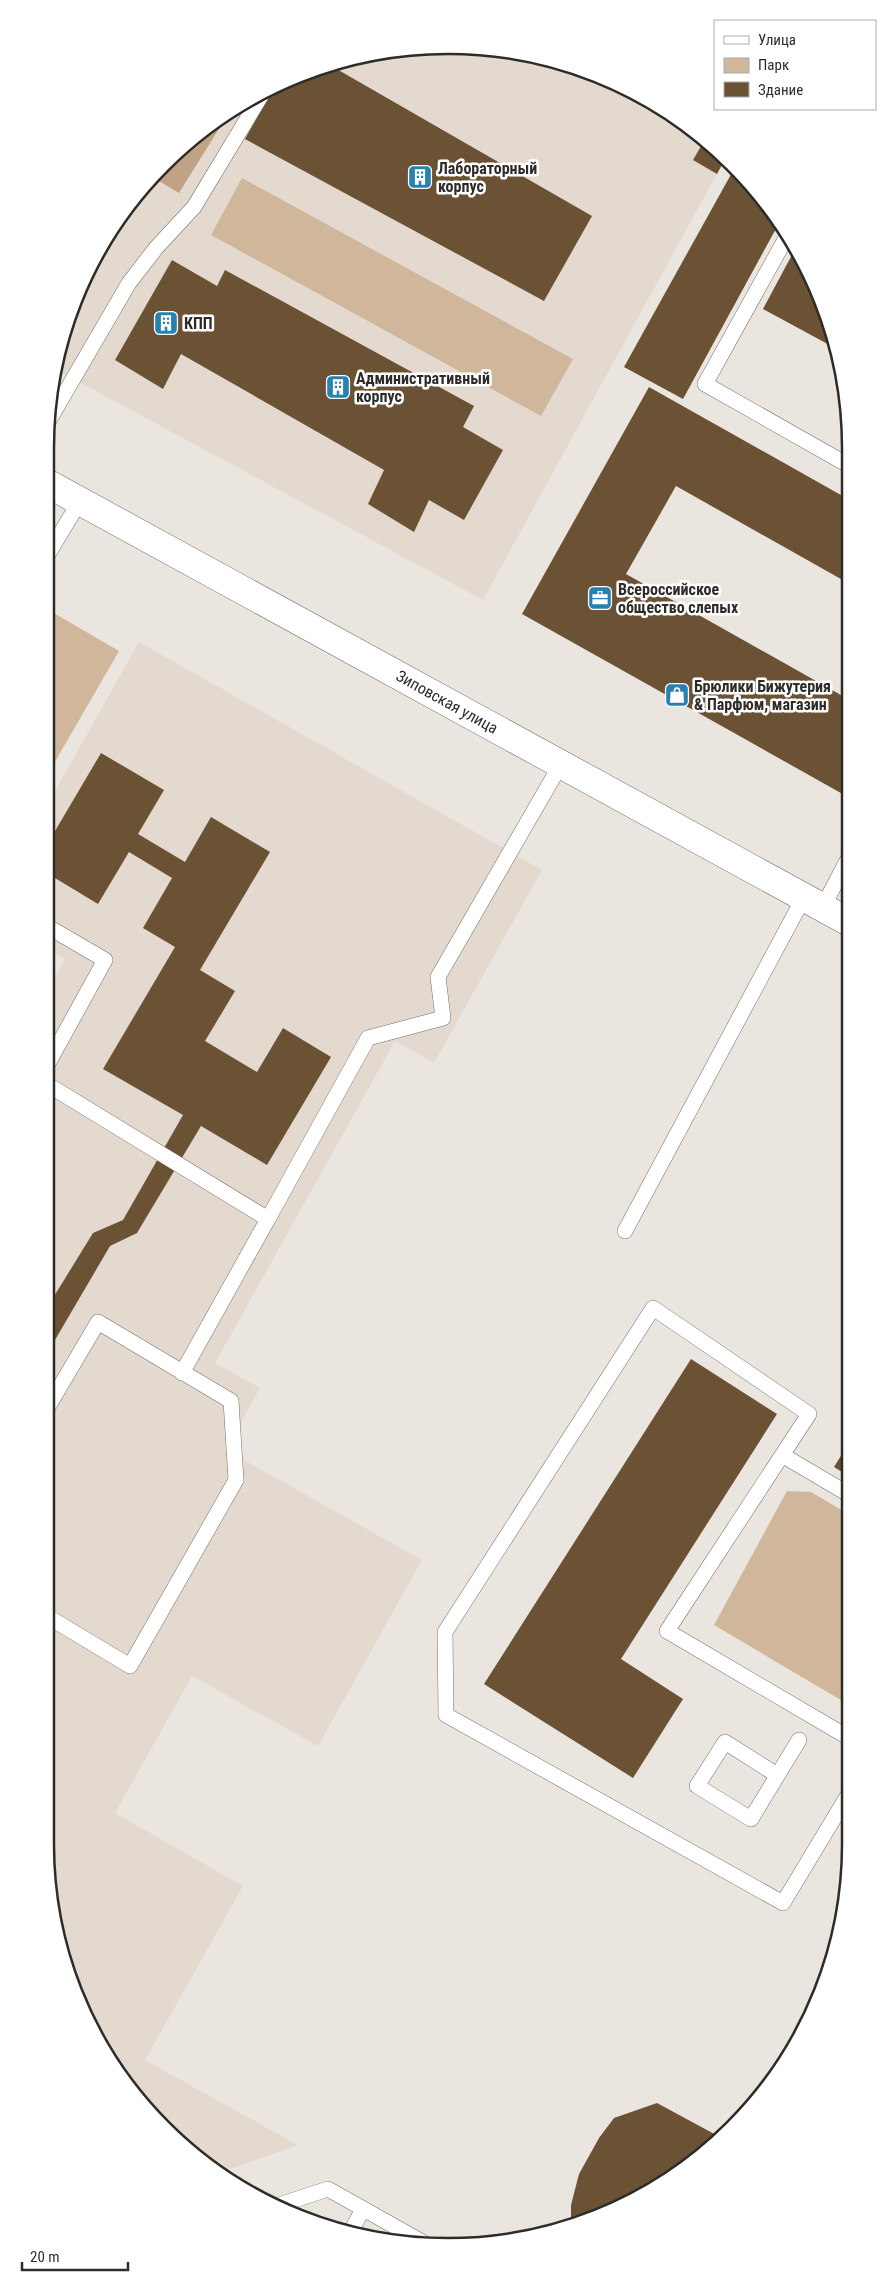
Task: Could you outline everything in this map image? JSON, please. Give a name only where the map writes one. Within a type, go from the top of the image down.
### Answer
[{"type":"street","name":"Зиповская улица","points":[[54,487],[842,918]]},
{"type":"lane","points":[[56,408],[130,283],[156,248],[194,207],[256,104]]},
{"type":"lane","points":[[784,242],[705,384],[842,461]]},
{"type":"lane","points":[[54,544],[80,501]]},
{"type":"lane","points":[[182,1372],[368,1038],[443,1018],[438,977],[561,764]]},
{"type":"lane","points":[[626,1231],[813,902],[842,866]]},
{"type":"lane","points":[[54,930],[105,960],[54,1053]]},
{"type":"lane","points":[[54,1088],[268,1219]]},
{"type":"lane","points":[[842,1734],[667,1631],[809,1414],[653,1308],[445,1632],[446,1715],[783,1903],[842,1805]]},
{"type":"lane","points":[[54,1397],[98,1322],[231,1401],[236,1480],[130,1666],[54,1620]]},
{"type":"lane","points":[[782,1455],[842,1490]]},
{"type":"lane","points":[[777,1775],[725,1742],[697,1786],[751,1819],[799,1740]]},
{"type":"lane","points":[[285,2203],[328,2189],[412,2236]]},
{"type":"lane","points":[[353,2227],[363,2209]]},
{"type":"shaded area","points":[[448,54],[499,57],[550,67],[599,84],[645,107],[688,135],[722,165],[483,600],[61,372],[75,321],[94,274],[120,229],[135,208],[169,169],[208,135],[229,120],[274,94],[321,75],[371,61],[397,57]]},
{"type":"shaded area","points":[[221,126],[179,193],[158,181],[188,152]]},
{"type":"shaded area","points":[[139,642],[542,870],[434,1063],[395,1041],[215,1363],[260,1388],[226,1450],[422,1560],[318,1746],[192,1676],[115,1813],[243,1886],[145,2060],[298,2145],[226,2170],[208,2157],[169,2123],[135,2084],[120,2063],[94,2018],[75,1971],[61,1921],[57,1895],[54,1844],[54,978],[65,959],[54,953],[54,793]]},
{"type":"green space","points":[[242,178],[573,359],[541,416],[211,235]]},
{"type":"green space","points":[[54,613],[119,651],[54,763]]},
{"type":"green space","points":[[787,1491],[811,1492],[842,1510],[842,1701],[714,1625]]},
{"type":"building","name":"Лабораторный корпус","points":[[338,70],[592,216],[544,301],[245,139],[269,97],[297,84]]},
{"type":"building","points":[[701,146],[722,165],[717,174],[693,160]]},
{"type":"building","points":[[731,174],[761,208],[776,229],[683,399],[624,367]]},
{"type":"building","points":[[792,256],[812,297],[829,344],[763,309]]},
{"type":"building","name":"Административный корпус","points":[[172,260],[217,286],[225,270],[474,406],[463,427],[503,450],[464,520],[429,500],[414,532],[368,504],[384,470],[181,354],[163,389],[115,360]]},
{"type":"building","name":"Всероссийское общество слепых","points":[[649,387],[842,496],[842,580],[676,486],[626,574],[842,696],[842,794],[522,614]]},
{"type":"building","points":[[101,753],[164,790],[138,834],[185,862],[211,817],[270,852],[200,970],[235,991],[205,1041],[257,1072],[283,1028],[331,1057],[267,1165],[201,1126],[137,1233],[110,1246],[54,1342],[54,1296],[93,1233],[123,1220],[183,1115],[103,1069],[175,947],[143,928],[172,878],[129,852],[98,904],[54,877],[54,833]]},
{"type":"building","points":[[691,1359],[777,1414],[621,1659],[683,1699],[633,1778],[484,1684]]},
{"type":"building","points":[[842,1454],[842,1472],[834,1467]]},
{"type":"building","points":[[657,2103],[715,2134],[688,2157],[645,2185],[622,2198],[571,2218],[571,2205],[579,2174],[599,2138],[614,2118]]},
{"type":"place","name":"Лабораторный корпус","points":[[420,177]]},
{"type":"place","name":"КПП","points":[[166,323]]},
{"type":"place","name":"Административный корпус","points":[[338,387]]},
{"type":"place","name":"Всероссийское общество слепых","points":[[600,598]]},
{"type":"place","name":"Брюлики Бижутерия & Парфюм, магазин","points":[[677,695]]}]
